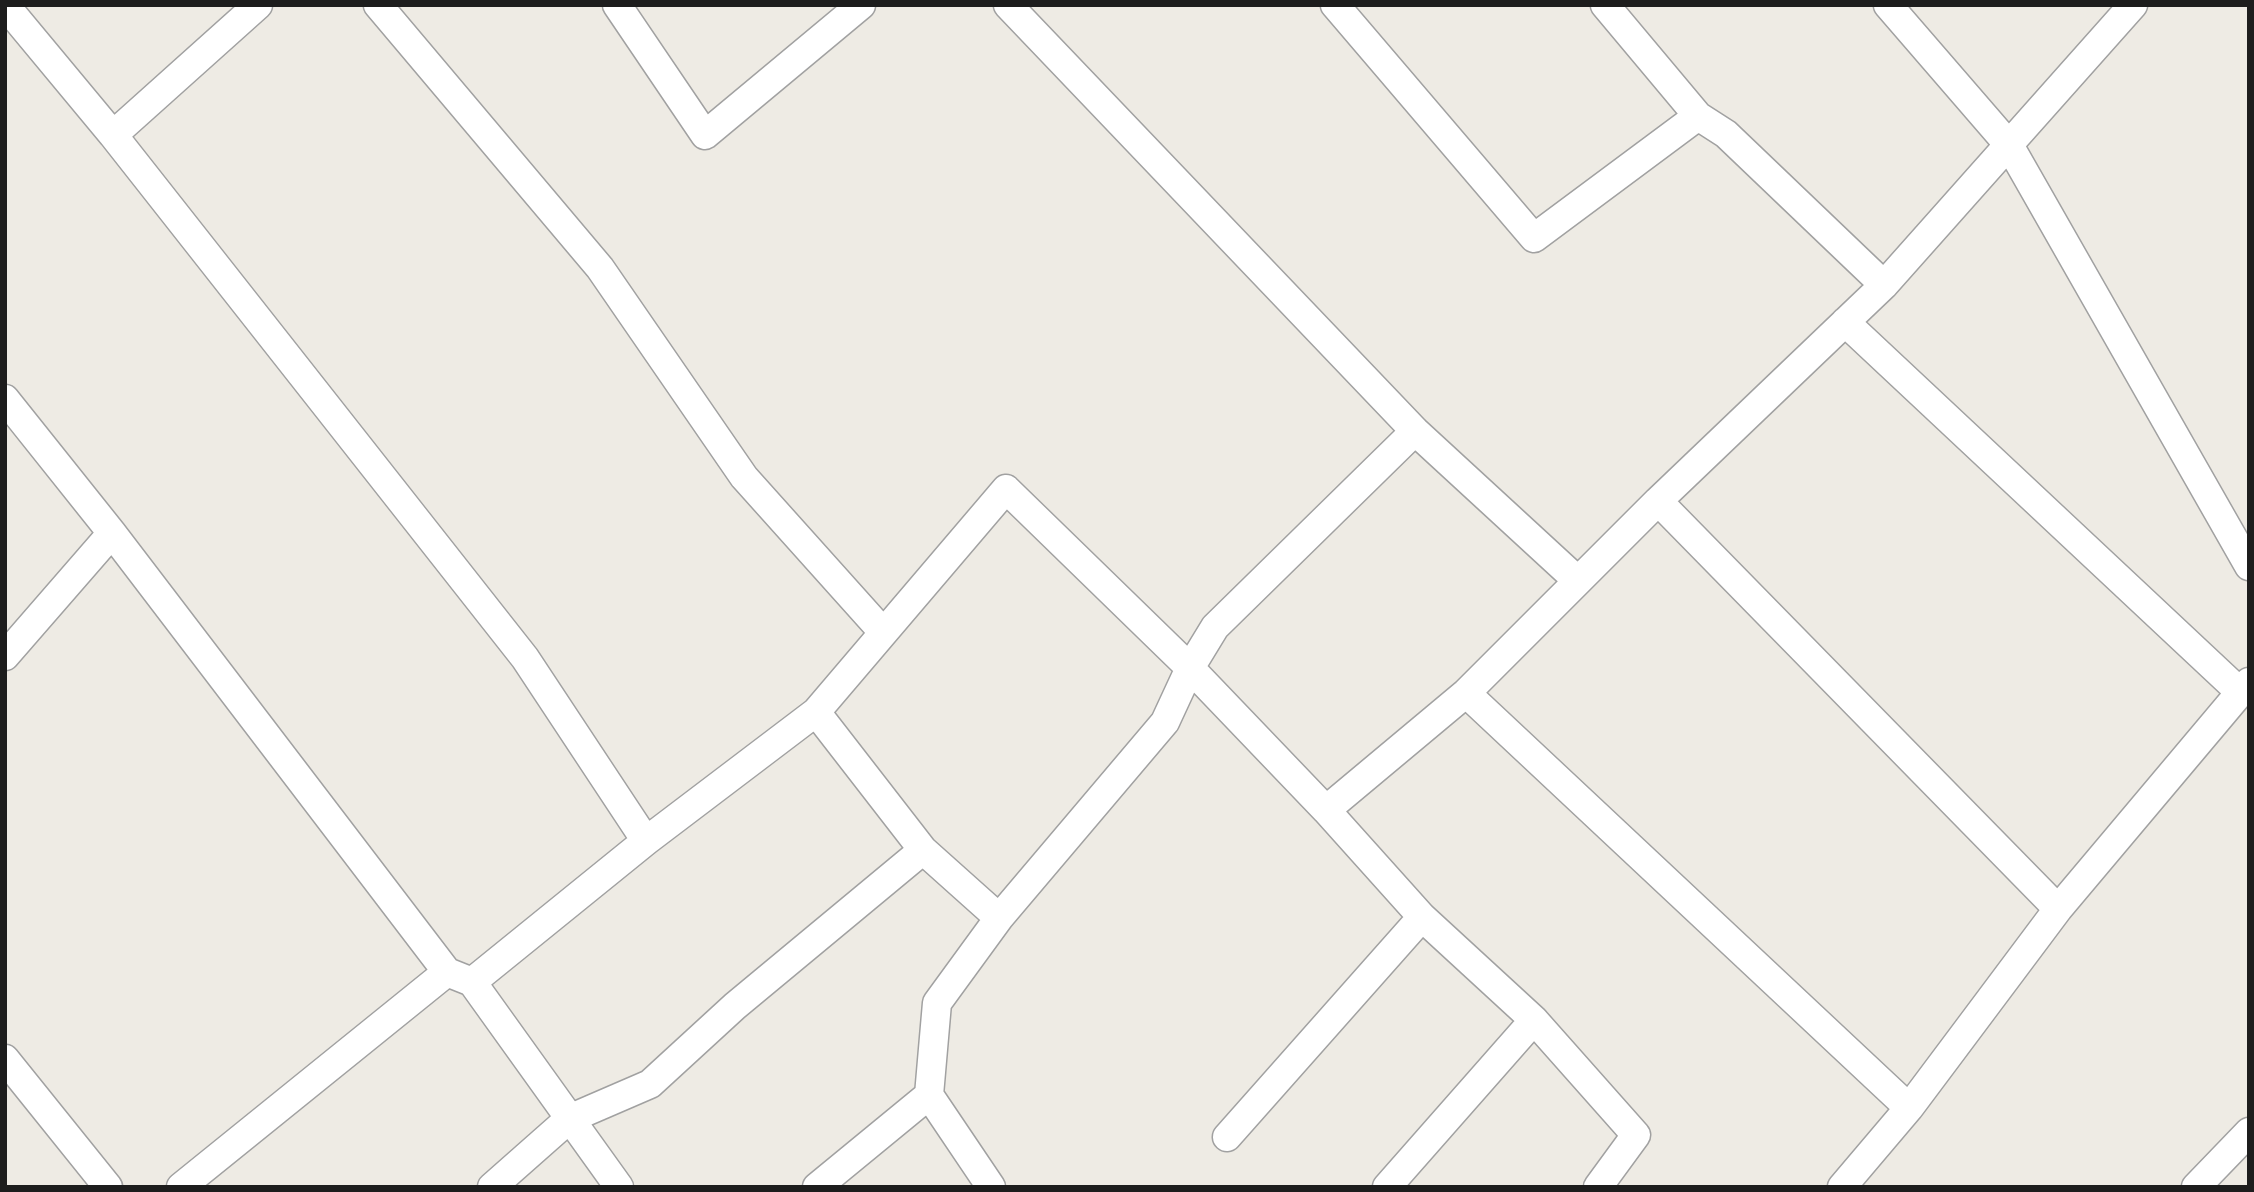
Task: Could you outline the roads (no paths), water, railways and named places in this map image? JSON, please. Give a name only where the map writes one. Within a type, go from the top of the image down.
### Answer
[{"type":"street","points":[[5,5],[113,135],[525,658],[646,841]]},
{"type":"street","points":[[113,135],[258,5]]},
{"type":"street","points":[[378,5],[600,268],[744,477],[883,632]]},
{"type":"street","points":[[617,5],[705,135],[861,5]]},
{"type":"street","points":[[1008,5],[1415,431],[1578,581]]},
{"type":"street","points":[[1335,5],[1534,238],[1698,116]]},
{"type":"street","points":[[1605,5],[1698,116],[1726,134],[1884,285]]},
{"type":"street","points":[[1888,5],[2009,145],[2249,566]]},
{"type":"street","points":[[1326,810],[1466,693],[1658,502],[1846,323],[1884,285],[2133,5]]},
{"type":"street","points":[[1842,1187],[1909,1108],[2058,909],[2245,687],[1846,323]]},
{"type":"street","points":[[5,399],[459,977],[619,1187]]},
{"type":"street","points":[[991,1187],[929,1095],[937,1003],[999,918],[1165,722],[1190,668],[1215,627],[1415,431]]},
{"type":"street","points":[[181,1187],[816,712],[1006,489],[1190,668],[1326,810],[1422,916],[1534,1020],[1636,1135],[1598,1187]]},
{"type":"street","points":[[1658,502],[2058,909]]},
{"type":"street","points":[[5,656],[112,533]]},
{"type":"street","points":[[1466,693],[1909,1108]]},
{"type":"street","points":[[816,712],[923,850],[999,918]]},
{"type":"street","points":[[492,1187],[569,1119],[650,1084],[735,1006],[923,850]]},
{"type":"street","points":[[1227,1136],[1422,916]]},
{"type":"street","points":[[1387,1187],[1534,1020]]},
{"type":"street","points":[[5,1059],[108,1187]]},
{"type":"street","points":[[817,1187],[929,1095]]},
{"type":"street","points":[[2196,1187],[2249,1132]]}]
